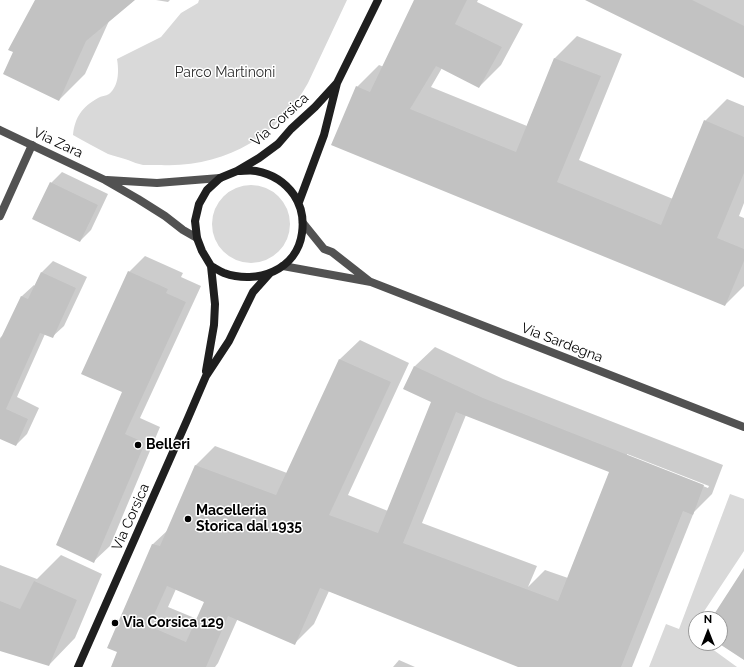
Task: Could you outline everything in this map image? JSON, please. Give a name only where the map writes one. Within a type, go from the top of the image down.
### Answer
[{"type":"main road","name":"Via Corsica","points":[[298,202],[324,135],[337,83],[378,0]]},
{"type":"main road","name":"Via Corsica","points":[[206,376],[214,325],[215,304],[211,266],[202,251],[197,238],[195,221],[199,204],[207,190],[220,178],[237,172],[278,144],[337,83]]},
{"type":"main road","name":"Via Corsica","points":[[211,266],[223,273],[239,277],[255,277],[270,273],[283,266],[294,254],[301,239],[303,223],[302,212],[298,202],[288,187],[273,176],[256,171],[237,172]]},
{"type":"main road","name":"Via Corsica","points":[[78,667],[206,376],[229,341],[253,292],[270,273]]},
{"type":"street","name":"Via Zara","points":[[0,130],[105,180],[165,216],[183,230],[197,238]]},
{"type":"street","points":[[0,216],[32,145]]},
{"type":"street","name":"Via Zara","points":[[105,180],[157,183],[220,178]]},
{"type":"street","name":"Via Sardegna","points":[[303,223],[324,249],[332,252],[371,282]]},
{"type":"street","name":"Via Sardegna","points":[[283,266],[371,282],[744,427]]},
{"type":"green space","name":"Parco Martinoni","points":[[199,0],[347,0],[308,83],[296,102],[281,119],[265,133],[227,155],[184,165],[143,165],[108,154],[73,135],[80,113],[98,98],[109,94],[115,87],[118,73],[117,59],[161,37],[181,13],[198,3]]},
{"type":"green space","points":[[251,185],[266,188],[278,197],[287,209],[290,224],[287,239],[278,251],[266,260],[251,263],[236,260],[224,251],[215,239],[212,224],[215,209],[224,197],[236,188]]},
{"type":"green space","points":[[730,494],[744,499],[744,551],[704,611],[688,611],[688,651],[715,651],[737,667],[649,667],[666,624],[679,629]]},
{"type":"building","points":[[35,0],[135,0],[86,41],[59,101],[3,74],[13,52],[8,50]]},
{"type":"building","points":[[414,0],[467,0],[455,24],[502,47],[479,88],[436,66],[410,109],[516,152],[554,58],[601,76],[557,182],[661,225],[704,120],[744,137],[744,173],[717,238],[744,249],[744,261],[725,306],[331,145],[356,86],[370,92]]},
{"type":"building","points":[[585,0],[692,0],[744,26],[744,78]]},
{"type":"building","points":[[50,182],[98,205],[80,242],[32,219]]},
{"type":"building","points":[[128,271],[168,289],[166,293],[186,302],[125,434],[145,443],[94,563],[56,545],[122,392],[81,374]]},
{"type":"building","points":[[41,272],[76,288],[53,338],[40,333],[6,409],[28,419],[16,446],[0,439],[0,340],[21,296],[28,299]]},
{"type":"building","points":[[339,359],[391,382],[329,515],[378,533],[431,402],[403,389],[414,366],[483,398],[704,485],[693,515],[683,511],[621,667],[518,667],[320,588],[295,645],[228,616],[206,667],[111,667],[117,652],[107,648],[152,544],[160,546],[195,465],[276,495]],"holes":[[[456,412],[609,472],[558,601],[403,543]],[[167,586],[204,602],[186,642],[149,626]]]},
{"type":"building","points":[[744,568],[744,660],[728,650],[728,611],[716,611]]},
{"type":"building","points":[[34,581],[77,600],[49,666],[0,651],[0,601],[20,609]]},
{"type":"place","name":"Belleri","points":[[138,445]]},
{"type":"place","name":"Macelleria Storica dal 1935","points":[[188,519]]},
{"type":"place","name":"Via Corsica 129","points":[[115,623]]}]
